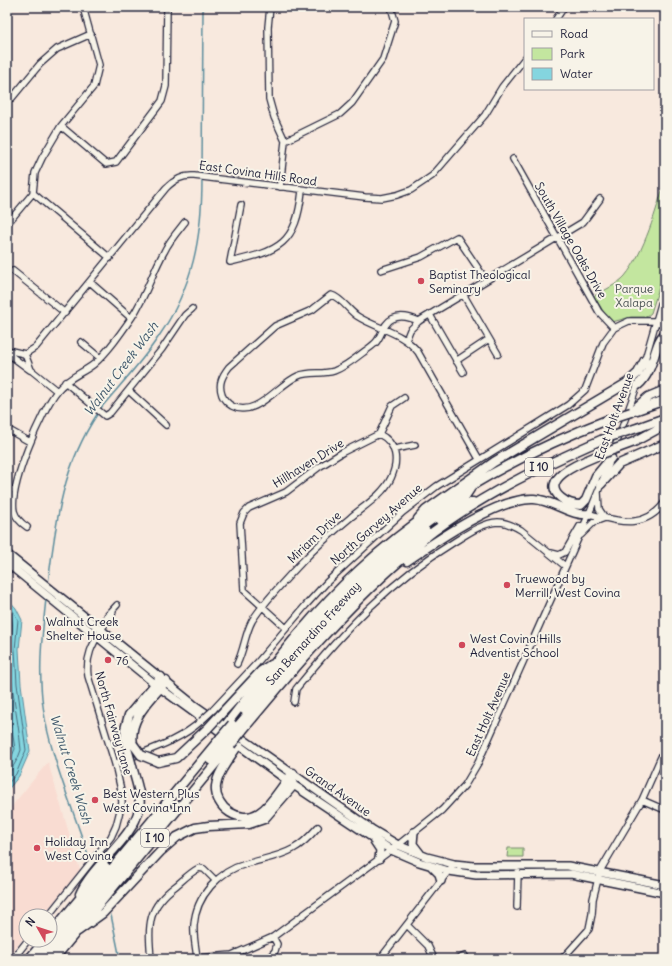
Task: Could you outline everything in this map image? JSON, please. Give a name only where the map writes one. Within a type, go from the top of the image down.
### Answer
[{"type":"highway","points":[[638,385],[646,379],[659,340],[665,334]]},
{"type":"highway","points":[[411,527],[426,510],[488,466],[627,383],[638,373],[645,360]]},
{"type":"highway","points":[[631,412],[651,396],[665,390]]},
{"type":"highway","name":"San Bernardino Freeway","points":[[54,959],[78,931],[237,728],[276,661],[303,629],[357,572],[411,527],[471,486],[505,467],[580,431],[665,400]]},
{"type":"highway","name":"San Bernardino Freeway","points":[[237,728],[251,720],[322,638],[375,582],[434,531],[480,501],[536,468],[601,440],[665,418]]},
{"type":"highway","points":[[611,458],[596,476],[586,500],[581,505],[569,503],[558,496],[555,489],[558,476],[599,455],[634,442],[665,425]]},
{"type":"highway","points":[[599,487],[619,464],[665,444]]},
{"type":"highway","points":[[237,728],[287,658],[348,590],[404,540],[464,498],[471,486]]},
{"type":"highway","points":[[375,582],[432,543],[474,519],[515,501],[533,499],[546,500],[587,518]]},
{"type":"highway","points":[[45,959],[312,638],[364,584],[442,520],[467,503],[480,501]]},
{"type":"highway","points":[[130,746],[137,750],[146,759],[158,762],[176,758],[208,728],[261,671],[276,661]]},
{"type":"highway","points":[[75,904],[85,883],[133,826],[139,808],[139,793],[132,766],[130,746],[132,731],[137,717],[163,679]]},
{"type":"highway","points":[[226,741],[220,773],[216,785],[218,798],[227,810],[240,817],[252,816],[259,813],[290,782],[293,774]]},
{"type":"highway","points":[[31,958],[226,741]]},
{"type":"highway","name":"San Bernardino Freeway","points":[[58,924],[75,904],[226,741]]},
{"type":"highway","points":[[78,931],[103,913],[160,852],[177,837],[195,828],[249,824],[264,819],[292,787],[290,782]]},
{"type":"highway","points":[[31,958],[39,948]]},
{"type":"main road","points":[[7,554],[46,588]]},
{"type":"main road","points":[[7,564],[46,588]]},
{"type":"main road","name":"Grand Avenue","points":[[46,588],[50,598],[158,686],[290,782],[391,850],[430,866],[449,871],[476,875],[568,866],[600,871],[665,885]]},
{"type":"main road","name":"Grand Avenue","points":[[46,588],[101,629],[193,704],[373,830],[398,845],[425,856],[454,864],[571,874],[665,893]]},
{"type":"main road","points":[[414,832],[413,844],[416,849],[425,856]]},
{"type":"main road","points":[[370,837],[380,850],[379,858]]},
{"type":"main road","points":[[430,866],[439,874],[441,881]]},
{"type":"street","points":[[7,224],[33,193],[35,173],[61,126],[94,86],[99,66],[83,7]]},
{"type":"street","points":[[61,126],[106,164],[116,162],[162,101],[166,86],[167,7]]},
{"type":"street","points":[[270,7],[268,27],[269,99],[274,117],[285,141],[280,187]]},
{"type":"street","points":[[285,141],[340,114],[352,103],[383,59],[395,21],[391,7]]},
{"type":"street","points":[[557,18],[564,7]]},
{"type":"street","points":[[12,98],[40,64],[57,49],[91,34]]},
{"type":"street","name":"East Covina Hills Road","points":[[25,354],[36,347],[65,313],[166,188],[181,177],[202,177],[302,190],[382,198],[397,195],[422,184],[432,176],[485,115],[502,87],[524,59]]},
{"type":"street","name":"South Village Oaks Drive","points":[[513,159],[599,312],[614,328]]},
{"type":"street","points":[[241,205],[230,262],[260,255],[278,247],[293,231],[300,212],[302,190]]},
{"type":"street","points":[[33,193],[110,258]]},
{"type":"street","points":[[406,340],[410,330],[419,321],[583,222],[600,199]]},
{"type":"street","points":[[27,527],[15,516],[14,490],[30,442],[57,391],[65,382],[100,358],[131,318],[147,291],[164,251],[185,222]]},
{"type":"street","points":[[381,270],[421,257],[457,237],[486,280]]},
{"type":"street","points":[[13,271],[65,313]]},
{"type":"street","points":[[90,282],[131,318]]},
{"type":"street","name":"East Holt Avenue","points":[[185,959],[232,955],[273,937],[398,845],[454,798],[465,785],[478,763],[587,518],[638,385],[645,360],[661,322],[665,290]]},
{"type":"street","points":[[463,294],[498,354]]},
{"type":"street","points":[[419,321],[406,317],[396,317],[383,330],[372,346],[334,371],[310,372],[296,377],[260,403],[248,409],[235,408],[224,400],[220,389],[223,374],[228,367],[265,333],[285,321],[312,310],[331,295],[336,297],[356,315],[383,330],[406,340],[418,352],[479,459]]},
{"type":"street","points":[[65,382],[100,413],[110,413],[162,349],[185,315],[192,309]]},
{"type":"street","points":[[430,315],[463,372]]},
{"type":"street","points":[[614,328],[629,321],[661,322]]},
{"type":"street","name":"North Garvey Avenue","points":[[115,764],[189,732],[213,710],[257,663],[327,582],[372,540],[437,486],[568,405],[585,390],[603,344],[614,328]]},
{"type":"street","points":[[456,361],[489,340]]},
{"type":"street","points":[[81,342],[100,358]]},
{"type":"street","points":[[7,351],[25,354],[31,370]]},
{"type":"street","points":[[7,351],[57,391]]},
{"type":"street","points":[[129,391],[166,425]]},
{"type":"street","points":[[404,398],[392,406],[379,434],[387,438],[395,449],[415,446]]},
{"type":"street","points":[[7,429],[30,442]]},
{"type":"street","name":"Hillhaven Drive","points":[[286,628],[247,594],[242,582],[240,523],[244,513],[256,504],[286,492],[319,467],[343,452],[379,434]]},
{"type":"street","name":"Miriam Drive","points":[[237,664],[242,655],[249,628],[263,608],[302,562],[345,522],[385,489],[395,464],[395,449]]},
{"type":"street","points":[[599,487],[600,509],[605,518]]},
{"type":"street","points":[[7,488],[14,490]]},
{"type":"street","points":[[547,551],[559,555],[562,554],[587,518],[605,518],[629,523],[642,520],[653,515],[665,502]]},
{"type":"street","points":[[578,538],[594,522],[605,518]]},
{"type":"street","points":[[294,702],[296,689],[358,617],[420,564],[482,525],[505,523],[521,530],[565,566]]},
{"type":"street","name":"North Fairway Lane","points":[[54,908],[104,846],[116,826],[122,803],[121,790],[115,764],[88,676],[87,663],[88,654],[106,622],[107,616],[118,605]]},
{"type":"street","points":[[562,959],[589,928],[593,899],[600,871],[642,800],[665,748]]},
{"type":"street","points":[[642,800],[655,807],[665,810]]},
{"type":"street","points":[[198,958],[194,934],[195,920],[202,899],[215,880],[229,871],[245,864],[292,850],[305,841],[318,827]]},
{"type":"street","points":[[380,959],[408,926],[454,864]]},
{"type":"street","points":[[151,959],[149,930],[152,915],[158,901],[200,868],[204,869],[215,880]]},
{"type":"street","points":[[517,907],[519,870]]},
{"type":"street","points":[[408,926],[428,946],[434,959]]},
{"type":"street","points":[[268,959],[275,951],[277,944],[273,937]]},
{"type":"street","points":[[13,959],[22,948]]},
{"type":"street","points":[[457,959],[465,956]]},
{"type":"shaded area","points":[[48,762],[80,870],[49,908],[18,908],[18,944],[7,957],[7,812]]},
{"type":"green space","name":"Parque Xalapa","points":[[665,180],[665,268],[651,313],[646,317],[631,317],[612,322],[606,316],[594,296],[618,282],[625,276],[632,266],[649,230]]},
{"type":"green space","points":[[508,848],[523,848],[523,857],[507,857]]},
{"type":"water","points":[[7,598],[16,608],[22,620],[19,649],[21,684],[30,751],[19,776],[7,791]]},
{"type":"waterway","name":"Walnut Creek Wash","points":[[202,175],[203,7]]},
{"type":"waterway","name":"Walnut Creek Wash","points":[[100,409],[152,346],[171,318],[180,299],[188,280],[197,241],[202,200],[202,179]]},
{"type":"waterway","name":"Walnut Creek Wash","points":[[48,584],[54,538],[62,495],[68,474],[86,433],[98,413]]},
{"type":"waterway","name":"Walnut Creek Wash","points":[[46,599],[41,666],[43,706],[50,743],[88,855]]},
{"type":"waterway","name":"Walnut Creek Wash","points":[[111,915],[119,954]]},
{"type":"place","name":"Baptist Theological Seminary","points":[[421,281]]},
{"type":"place","name":"Truewood by Merrill, West Covina","points":[[507,585]]},
{"type":"place","name":"Walnut Creek Shelter House","points":[[38,628]]},
{"type":"place","name":"West Covina Hills Adventist School","points":[[462,645]]},
{"type":"place","name":"76","points":[[108,660]]},
{"type":"place","name":"Best Western Plus West Covina Inn","points":[[95,800]]},
{"type":"place","name":"Holiday Inn West Covina","points":[[37,848]]}]
